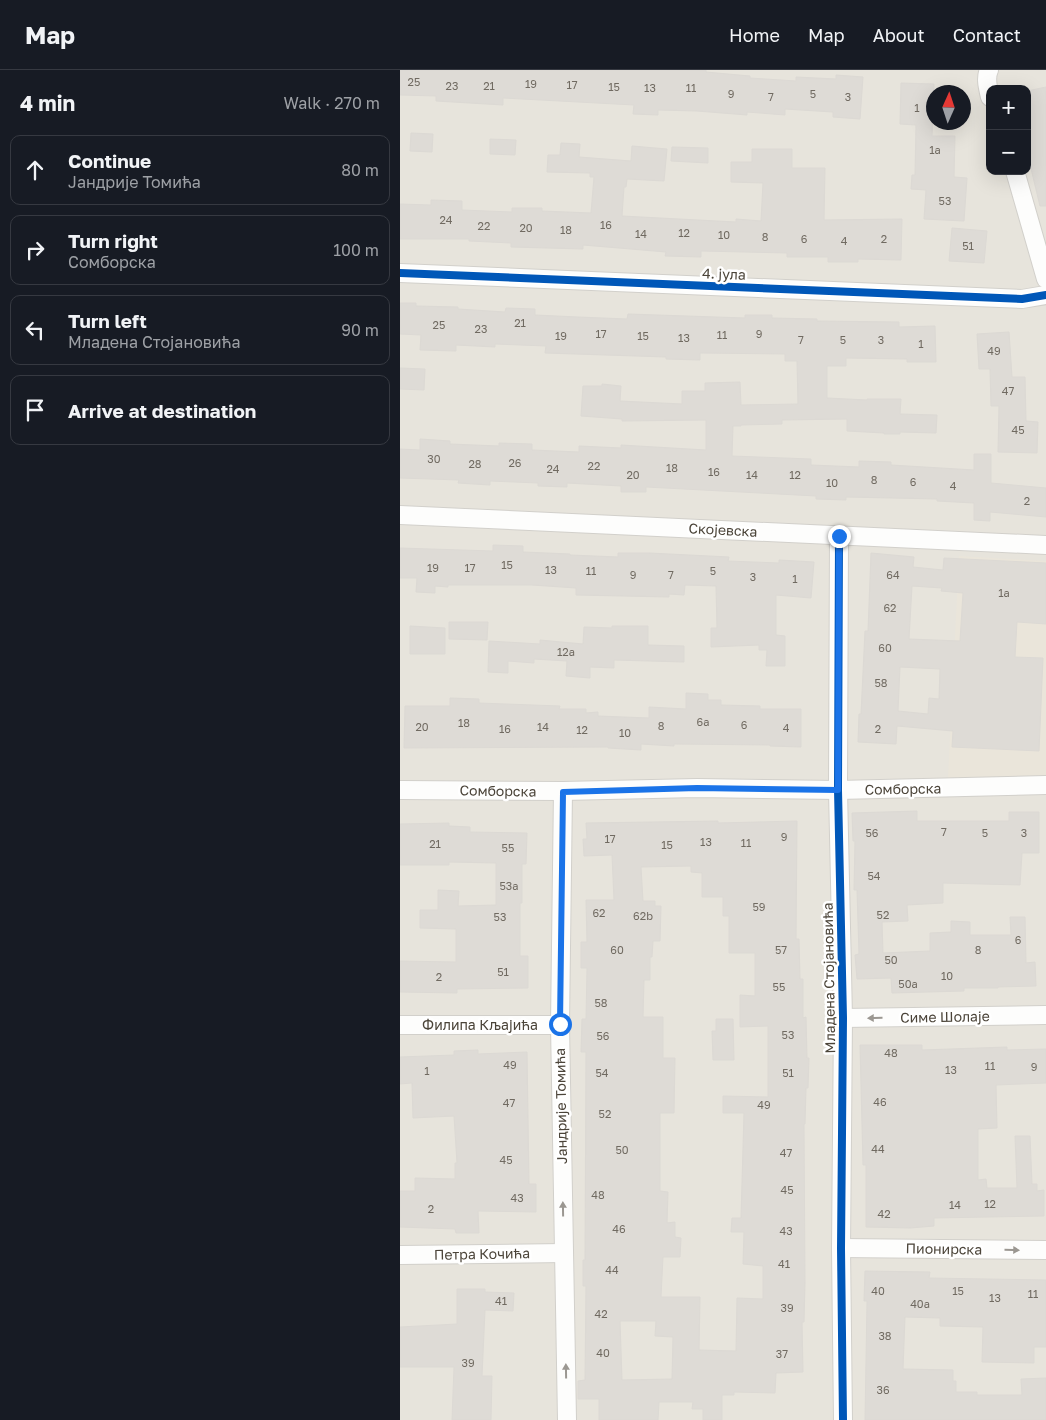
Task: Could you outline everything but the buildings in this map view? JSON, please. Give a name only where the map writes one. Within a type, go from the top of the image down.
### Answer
[{"type":"street","points":[[987,85],[989,70]]},
{"type":"street","points":[[1016,175],[1046,279]]},
{"type":"street","name":"4. јула","points":[[400,272],[1022,299],[1046,295]]},
{"type":"street","name":"Скојевска","points":[[400,515],[1046,545]]},
{"type":"street","name":"Младена Стојановића","points":[[839,536],[838,790],[843,1018],[841,1248],[843,1420]]},
{"type":"street","name":"Сомборска","points":[[400,790],[563,792],[697,788],[838,790],[1046,785]]},
{"type":"street","name":"Јандрије Томића","points":[[563,792],[560,1024],[567,1420]]},
{"type":"street","name":"Симе Шолаје","points":[[843,1018],[1046,1015]]},
{"type":"street","name":"Филипа Кљајића","points":[[400,1025],[560,1024]]},
{"type":"street","name":"Пионирска","points":[[841,1248],[1046,1250]]},
{"type":"street","name":"Петра Кочића","points":[[400,1255],[564,1253]]},
{"type":"shaded area","points":[[400,70],[1046,70],[1046,1420],[400,1420]]},
{"type":"shaded area","points":[[959,556],[1046,561],[1046,777],[948,778]]},
{"type":"cycle path","points":[[400,273],[1022,299],[1046,295]]},
{"type":"cycle path","points":[[839,536],[838,790],[843,1018],[841,1248],[843,1420]]},
{"type":"route","points":[[560,1024],[563,792],[697,788],[838,790],[839,536]]}]
